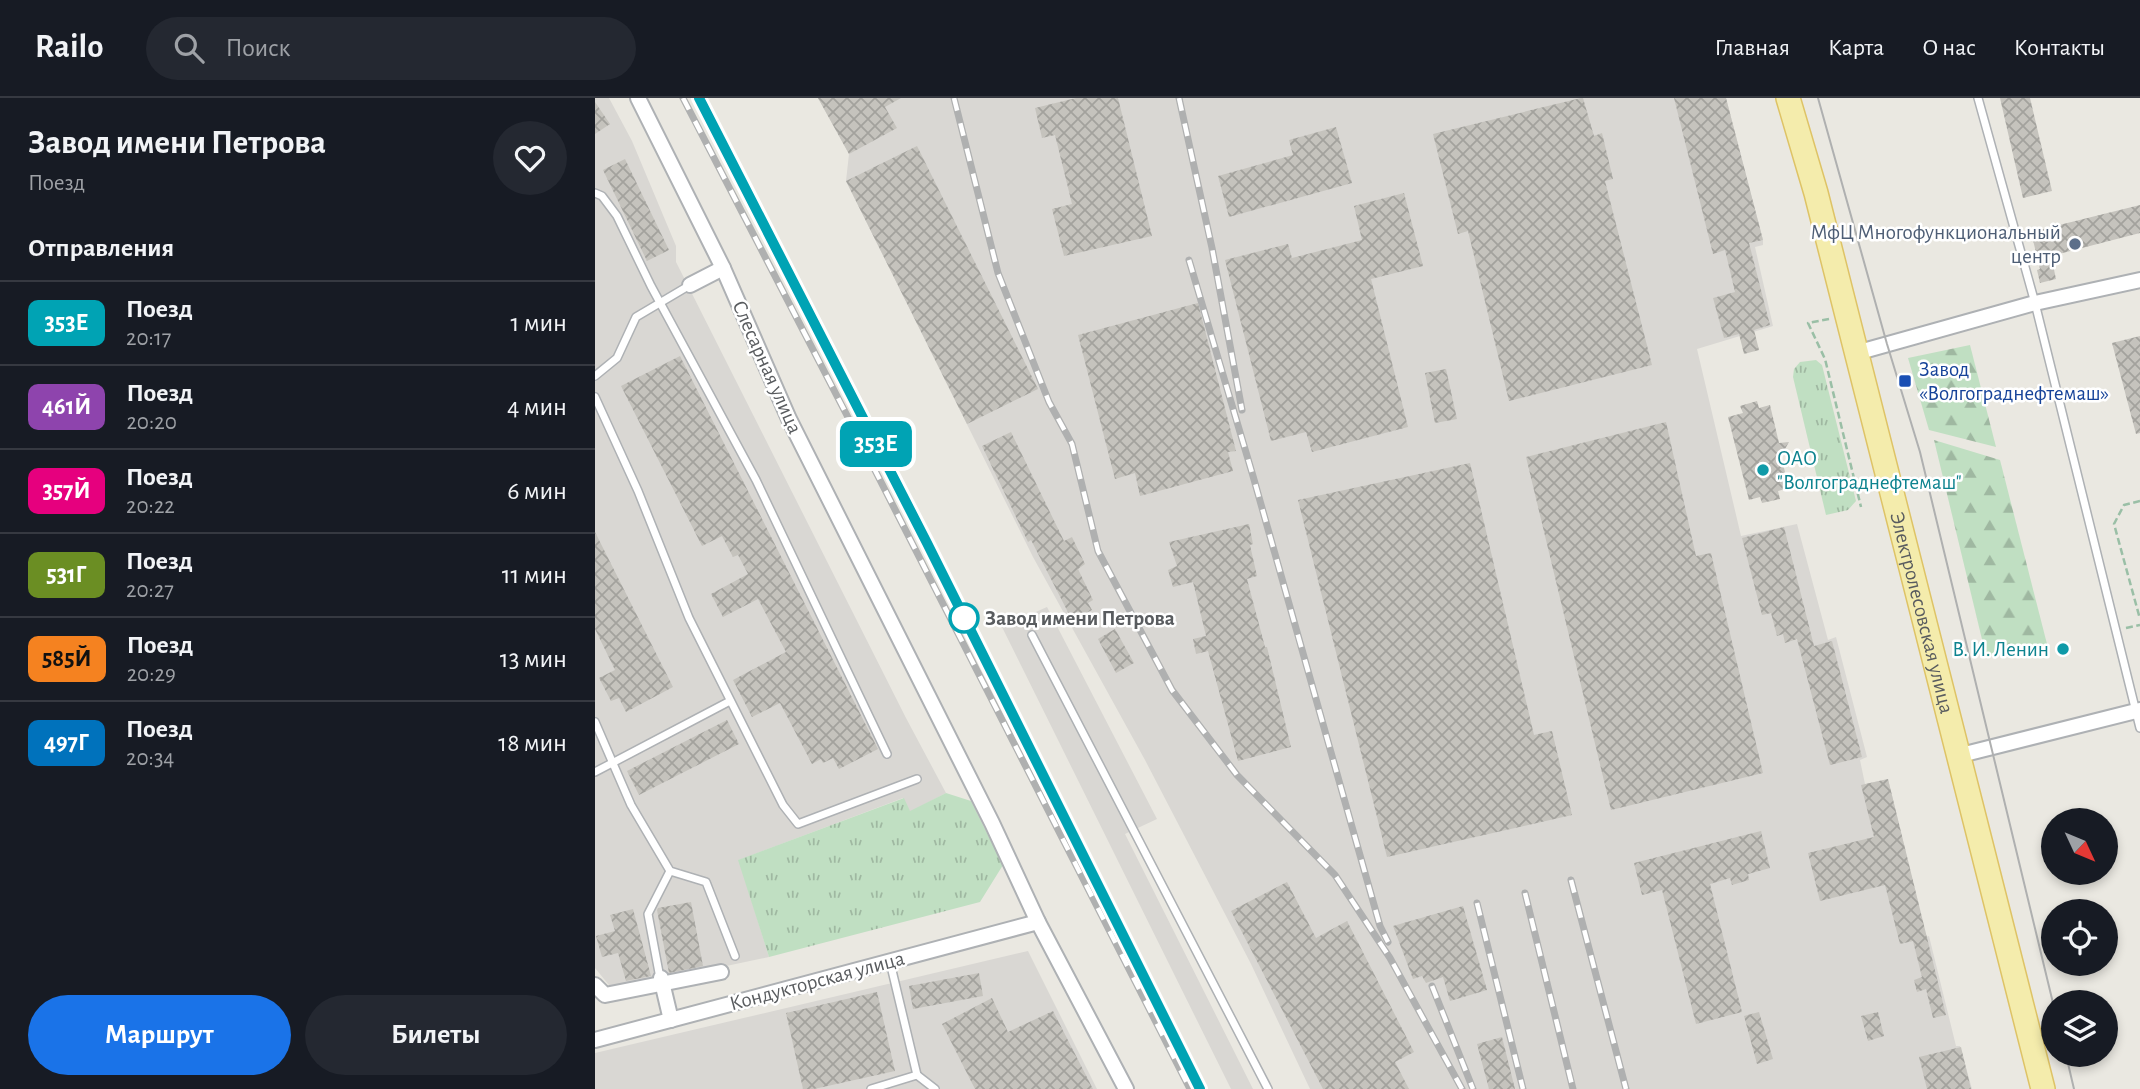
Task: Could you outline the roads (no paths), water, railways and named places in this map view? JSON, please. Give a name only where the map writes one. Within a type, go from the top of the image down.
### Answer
[{"type":"main road","name":"Электролесовская улица","points":[[1788,98],[1816,193],[2043,1089]]},
{"type":"street","name":"Слесарная улица","points":[[638,98],[723,268],[789,419],[992,823],[1038,922],[1126,1089]]},
{"type":"street","points":[[690,285],[723,268]]},
{"type":"street","points":[[1856,353],[2035,303],[2140,280]]},
{"type":"street","points":[[1957,756],[2138,711]]},
{"type":"street","name":"Кондукторская улица","points":[[595,1040],[1038,922]]},
{"type":"street","points":[[595,985],[605,995],[661,981],[721,972]]},
{"type":"street","points":[[661,981],[671,1020]]},
{"type":"lane","points":[[1977,98],[2035,303],[2140,727]]},
{"type":"lane","points":[[595,193],[602,196],[617,216],[660,303],[756,480],[887,754]]},
{"type":"lane","points":[[595,376],[617,358],[636,317],[690,285]]},
{"type":"lane","points":[[595,397],[639,491],[689,618],[783,805],[798,824],[917,779]]},
{"type":"lane","points":[[1032,635],[1268,1089]]},
{"type":"lane","points":[[595,772],[730,701]]},
{"type":"lane","points":[[595,722],[631,805],[670,871],[706,882],[735,956]]},
{"type":"lane","points":[[661,981],[648,914],[670,871]]},
{"type":"lane","points":[[890,961],[916,1075],[935,1089]]},
{"type":"lane","points":[[871,1089],[916,1075]]},
{"type":"tram line","points":[[1818,98],[1920,452],[2050,990]]},
{"type":"tram line","points":[[2069,1067],[2074,1089]]},
{"type":"railway","points":[[683,98],[1190,1089]]},
{"type":"railway","points":[[699,98],[1063,813]]},
{"type":"railway","points":[[954,98],[998,273],[1049,402],[1072,444],[1098,551],[1172,690],[1237,775],[1335,875],[1390,958],[1462,1089]]},
{"type":"railway","points":[[1179,98],[1212,248],[1242,410]]},
{"type":"railway","points":[[1189,260],[1380,926],[1388,942]]},
{"type":"railway","points":[[1086,860],[1135,957]]},
{"type":"railway","points":[[1571,880],[1626,1089]]},
{"type":"railway","points":[[1525,893],[1573,1089]]},
{"type":"railway","points":[[1477,903],[1523,1089]]},
{"type":"railway","points":[[1432,986],[1473,1089]]},
{"type":"train","name":"353Е","points":[[699,98],[927,543],[1200,1089]]},
{"type":"place","name":"МфЦ Многофункциональный центр","points":[[2075,244]]},
{"type":"place","name":"Завод «Волгограднефтемаш»","points":[[1905,381]]},
{"type":"place","name":"ОАО \"Волгограднефтемаш\"","points":[[1763,470]]},
{"type":"place","name":"Завод имени Петрова","points":[[964,618]]},
{"type":"place","name":"В. И. Ленин","points":[[2063,649]]}]
